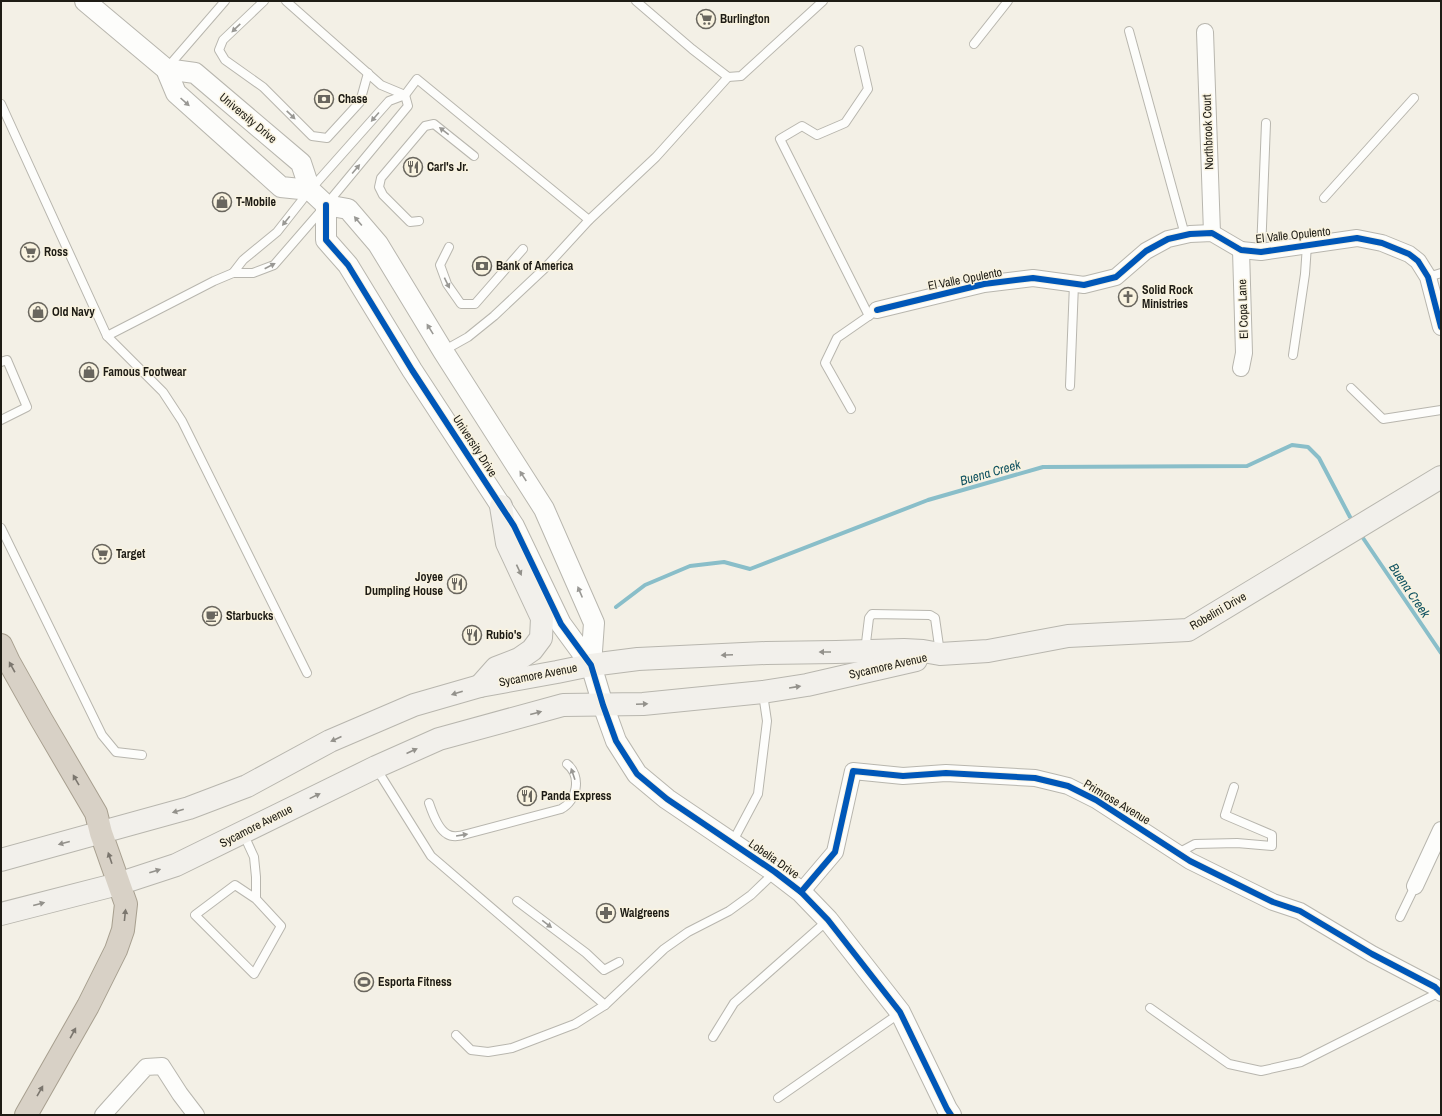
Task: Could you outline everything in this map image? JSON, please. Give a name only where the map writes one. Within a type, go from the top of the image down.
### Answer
[{"type":"highway","points":[[1,645],[41,719],[96,813],[101,833],[126,904],[123,930],[116,950],[80,1019],[26,1115]]},
{"type":"main road","name":"Robelini Drive","points":[[940,654],[988,651],[1068,636],[1188,630],[1441,477]]},
{"type":"main road","points":[[480,686],[496,668],[519,659],[532,650],[541,638],[542,618],[507,543],[501,506]]},
{"type":"main road","name":"Sycamore Avenue","points":[[1,860],[189,808],[247,786],[330,741],[407,708],[480,686],[591,665],[638,659],[766,653],[904,650],[940,654]]},
{"type":"main road","name":"Sycamore Avenue","points":[[1,914],[118,884],[176,865],[376,767],[438,739],[563,705],[643,704],[763,692],[807,685],[940,654]]},
{"type":"street","points":[[85,1],[166,69],[176,93],[281,187],[310,190]]},
{"type":"street","name":"Northbrook Court","points":[[1205,32],[1212,233]]},
{"type":"street","name":"University Drive","points":[[166,69],[195,73],[301,163],[310,190],[326,205],[348,209],[378,244],[443,351],[544,509],[594,623],[591,665]]},
{"type":"street","name":"University Drive","points":[[326,205],[326,240],[348,265],[412,370],[514,526],[561,624],[591,665],[603,705]]},
{"type":"street","name":"El Valle Opulento","points":[[873,313],[984,284],[1033,278],[1084,285],[1116,277],[1146,251],[1168,239],[1185,235],[1212,233],[1241,250],[1261,252],[1357,238],[1382,243],[1409,254],[1434,275],[1441,327]]},
{"type":"street","name":"El Copa Lane","points":[[1241,250],[1244,353],[1241,368]]},
{"type":"street","name":"Lobelia Drive","points":[[603,705],[616,741],[637,774],[667,800],[775,872],[801,892],[828,920],[900,1012],[951,1115]]},
{"type":"street","name":"Primrose Avenue","points":[[801,892],[835,852],[853,771],[903,776],[946,774],[1035,778],[1068,786],[1096,800],[1190,861],[1273,902],[1300,911],[1372,954],[1435,987],[1440,992]]},
{"type":"street","points":[[1416,886],[1441,830]]},
{"type":"street","points":[[103,1115],[146,1067],[162,1066],[196,1115]]},
{"type":"lane","points":[[166,69],[225,1]]},
{"type":"lane","points":[[264,1],[223,40],[219,50],[225,60],[263,87],[312,136],[327,138],[360,102],[368,73]]},
{"type":"lane","points":[[286,1],[381,85],[406,95]]},
{"type":"lane","points":[[636,1],[728,77]]},
{"type":"lane","points":[[443,351],[468,337],[494,316],[545,268],[589,220],[656,157],[728,77],[741,76],[823,1]]},
{"type":"lane","points":[[974,44],[1008,1]]},
{"type":"lane","points":[[1130,31],[1185,235]]},
{"type":"lane","points":[[851,409],[825,364],[836,338],[873,313],[780,139],[802,126],[817,135],[845,123],[868,90],[859,50]]},
{"type":"lane","points":[[233,274],[243,260],[277,232],[310,190],[389,100],[406,95],[417,79],[589,220]]},
{"type":"lane","points":[[107,336],[214,281],[233,274],[253,273],[274,265],[408,106],[406,95]]},
{"type":"lane","points":[[1324,198],[1414,98]]},
{"type":"lane","points":[[1,104],[107,336],[163,392],[182,421],[307,673]]},
{"type":"lane","points":[[1261,252],[1266,123]]},
{"type":"lane","points":[[419,221],[410,222],[383,196],[379,187],[381,178],[425,126],[434,124],[442,128],[474,156]]},
{"type":"lane","points":[[1293,355],[1305,274],[1307,245]]},
{"type":"lane","points":[[449,247],[440,265],[446,284],[461,304],[475,304],[523,249]]},
{"type":"lane","points":[[1070,386],[1074,284]]},
{"type":"lane","points":[[1,362],[7,360],[27,407],[1,420]]},
{"type":"lane","points":[[1352,388],[1383,419],[1441,410]]},
{"type":"lane","points":[[1,528],[102,735],[116,752],[142,755]]},
{"type":"lane","points":[[864,652],[869,618],[872,614],[930,615],[935,618],[940,654]]},
{"type":"lane","points":[[732,843],[758,794],[767,721],[763,692]]},
{"type":"lane","points":[[429,803],[433,816],[443,830],[452,836],[467,834],[561,809],[569,804],[576,790],[573,771],[567,764]]},
{"type":"lane","points":[[376,767],[431,856],[605,1005]]},
{"type":"lane","points":[[1178,853],[1195,844],[1237,843],[1272,846],[1272,835],[1225,815],[1234,787]]},
{"type":"lane","points":[[243,832],[254,858],[256,900],[281,926],[254,974],[195,915],[235,885],[256,900]]},
{"type":"lane","points":[[456,1035],[471,1050],[488,1052],[512,1048],[574,1024],[605,1005],[664,950],[688,932],[729,911],[751,895],[775,872]]},
{"type":"lane","points":[[1400,918],[1416,886]]},
{"type":"lane","points":[[516,901],[586,953],[604,970],[619,962]]},
{"type":"lane","points":[[713,1037],[734,1003],[828,920]]},
{"type":"lane","points":[[1150,1008],[1229,1064],[1261,1071],[1301,1062],[1440,992]]},
{"type":"lane","points":[[778,1098],[900,1012]]},
{"type":"waterway","name":"Buena Creek","points":[[616,607],[645,585],[690,566],[724,562],[750,569],[928,500],[1043,467],[1247,466],[1292,445],[1308,447],[1319,458],[1350,517]]},
{"type":"waterway","name":"Buena Creek","points":[[1363,538],[1441,653]]},
{"type":"cycle path","points":[[326,205],[326,240],[348,265],[412,370],[514,526],[561,624],[591,665],[616,741],[637,774],[667,799],[775,872],[801,892],[828,920],[900,1012],[951,1115]]},
{"type":"cycle path","points":[[877,310],[984,284],[1033,278],[1084,285],[1116,277],[1146,251],[1168,239],[1190,234],[1212,233],[1241,250],[1261,252],[1357,238],[1382,243],[1409,254],[1418,261],[1428,277],[1441,327]]},
{"type":"cycle path","points":[[801,892],[835,852],[853,771],[903,776],[946,773],[1035,778],[1068,786],[1096,800],[1190,861],[1273,902],[1300,911],[1372,954],[1435,987],[1441,993]]},
{"type":"place","name":"Burlington","points":[[706,19]]},
{"type":"place","name":"Chase","points":[[324,99]]},
{"type":"place","name":"Carl's Jr.","points":[[413,167]]},
{"type":"place","name":"T-Mobile","points":[[222,202]]},
{"type":"place","name":"Ross","points":[[30,252]]},
{"type":"place","name":"Bank of America","points":[[482,266]]},
{"type":"place","name":"Solid Rock Ministries","points":[[1128,297]]},
{"type":"place","name":"Old Navy","points":[[38,312]]},
{"type":"place","name":"Famous Footwear","points":[[89,372]]},
{"type":"place","name":"Target","points":[[102,554]]},
{"type":"place","name":"Joyee Dumpling House","points":[[457,584]]},
{"type":"place","name":"Starbucks","points":[[212,616]]},
{"type":"place","name":"Rubio's","points":[[472,635]]},
{"type":"place","name":"Panda Express","points":[[527,796]]},
{"type":"place","name":"Walgreens","points":[[606,913]]},
{"type":"place","name":"Esporta Fitness","points":[[364,982]]}]
